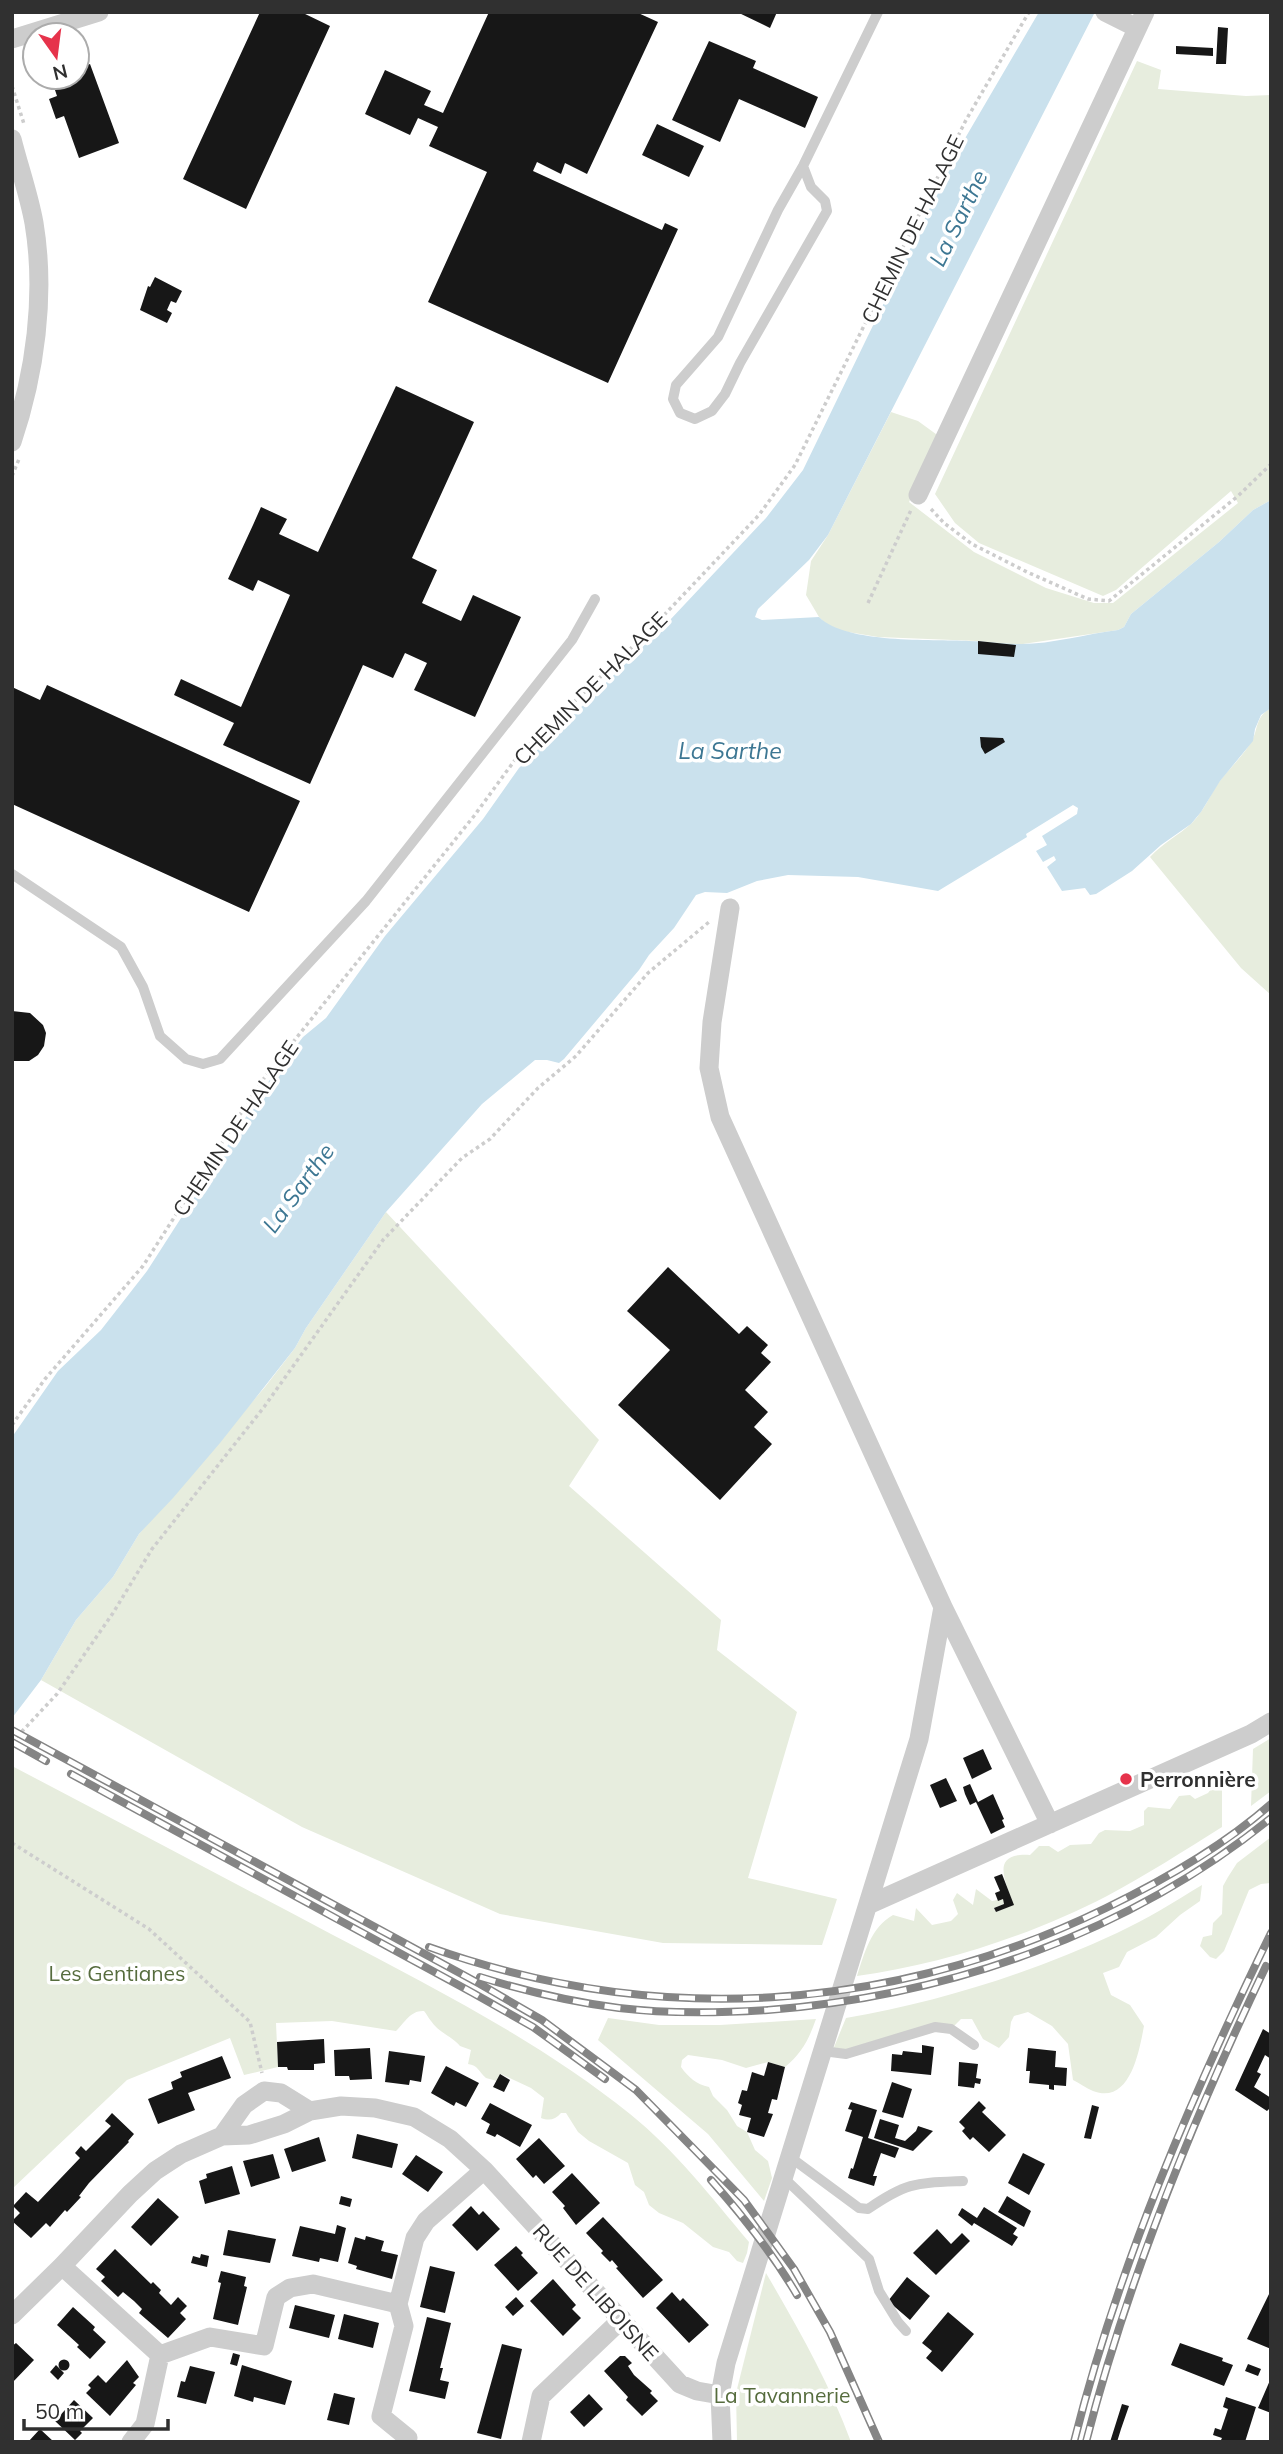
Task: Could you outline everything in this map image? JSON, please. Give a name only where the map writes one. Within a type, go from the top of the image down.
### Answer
[{"type":"street","points":[[12,39],[99,12]]},
{"type":"street","points":[[918,495],[1141,20],[1108,14]]},
{"type":"street","points":[[12,139],[34,223],[38,279],[37,324],[24,407],[12,442]]},
{"type":"street","points":[[729,916],[712,1022],[709,1068],[720,1117],[943,1607],[1051,1824]]},
{"type":"street","points":[[722,2442],[720,2396],[726,2363],[919,1739],[943,1607]]},
{"type":"street","points":[[868,1905],[1257,1732],[1271,1722]]},
{"type":"street","points":[[222,2136],[244,2105],[264,2091],[281,2093],[310,2111]]},
{"type":"street","name":"RUE DE LIBOISNE","points":[[12,2315],[130,2194],[155,2171],[181,2154],[222,2136],[249,2135],[284,2124],[310,2111],[341,2106],[375,2108],[414,2117],[450,2139],[484,2170],[680,2384],[696,2391],[720,2396]]},
{"type":"street","points":[[408,2438],[381,2416],[404,2326],[398,2304],[415,2238],[426,2221],[484,2170]]},
{"type":"street","points":[[62,2266],[160,2355]]},
{"type":"street","points":[[160,2355],[210,2337],[264,2346],[276,2297],[290,2288],[313,2284],[398,2304]]},
{"type":"street","points":[[531,2442],[541,2396],[622,2319]]},
{"type":"street","points":[[131,2442],[145,2424],[160,2355]]},
{"type":"lane","points":[[803,166],[811,187],[825,201],[827,211],[725,394],[712,411],[695,419],[680,413],[673,399],[676,385],[718,337],[778,210],[803,166],[878,12]]},
{"type":"lane","points":[[12,874],[121,947],[143,987],[160,1036],[186,1059],[203,1064],[220,1059],[366,901],[572,640],[595,599]]},
{"type":"lane","points":[[823,2051],[846,2054],[935,2027],[951,2029],[974,2045]]},
{"type":"lane","points":[[790,2157],[859,2208],[868,2209],[892,2193],[915,2183],[963,2181]]},
{"type":"lane","points":[[783,2178],[869,2259],[879,2291],[906,2331]]},
{"type":"path","name":"CHEMIN DE HALAGE","points":[[12,1425],[45,1379],[143,1266],[261,1082],[474,816],[520,753],[648,632],[759,515],[796,465],[966,120],[1029,13]]},
{"type":"path","points":[[868,603],[918,495],[944,523],[972,544],[1088,599],[1109,601],[1238,496],[1271,464]]},
{"type":"path","points":[[12,1742],[57,1694],[113,1613],[152,1549],[264,1407],[383,1240],[463,1158],[490,1139],[538,1088],[576,1056],[649,974],[710,921],[729,916]]},
{"type":"path","points":[[12,1843],[149,1929],[250,2022],[262,2071]]},
{"type":"green space","points":[[1137,61],[1161,70],[1158,89],[1246,96],[1271,95],[1271,500],[1253,510],[1219,542],[1131,614],[1124,627],[1118,630],[1016,645],[878,637],[842,631],[826,624],[806,595],[811,561],[828,535],[891,412],[918,421],[940,437],[909,502],[974,552],[1046,588],[1094,603],[1113,603],[1238,503],[1231,491],[1116,590],[1103,596],[979,543],[955,523],[935,494]]},
{"type":"green space","points":[[1271,708],[1271,995],[1241,968],[1150,857],[1196,818],[1219,782],[1250,744],[1259,720]]},
{"type":"green space","points":[[386,1212],[599,1440],[569,1486],[721,1620],[717,1650],[797,1712],[748,1878],[837,1899],[822,1945],[663,1943],[500,1914],[302,1827],[41,1680],[76,1620],[113,1577],[139,1534],[295,1348]]},
{"type":"green space","points":[[1271,1738],[1271,1791],[1251,1806],[1253,1749]]},
{"type":"green space","name":"Les Gentianes","points":[[12,1766],[447,1995],[559,2063],[630,2114],[678,2159],[749,2242],[743,2263],[737,2261],[729,2252],[713,2247],[683,2223],[659,2213],[649,2205],[644,2192],[635,2185],[628,2163],[589,2141],[578,2132],[566,2113],[552,2119],[541,2118],[544,2098],[531,2088],[501,2074],[497,2081],[486,2078],[476,2067],[468,2064],[471,2050],[460,2046],[438,2028],[424,2011],[412,2015],[396,2031],[332,2021],[276,2023],[278,2067],[244,2075],[230,2038],[127,2080],[12,2189]]},
{"type":"green space","points":[[1217,1781],[1222,1782],[1222,1827],[1107,1896],[1017,1936],[921,1964],[857,1976],[874,1934],[885,1920],[893,1915],[914,1921],[916,1908],[932,1925],[951,1921],[958,1914],[953,1900],[957,1893],[973,1905],[976,1889],[992,1901],[1003,1899],[1004,1904],[994,1908],[996,1912],[1013,1905],[1004,1871],[1009,1858],[1030,1855],[1039,1846],[1049,1846],[1058,1852],[1070,1845],[1091,1844],[1099,1833],[1105,1830],[1130,1831],[1144,1825],[1144,1811],[1148,1807],[1170,1809],[1179,1796],[1190,1795],[1195,1799],[1208,1793]]},
{"type":"green space","points":[[1271,1837],[1271,1883],[1249,1890],[1224,1951],[1216,1959],[1210,1957],[1200,1946],[1203,1937],[1212,1935],[1213,1923],[1222,1914],[1223,1886],[1237,1863]]},
{"type":"green space","points":[[1202,1885],[1200,1901],[1156,1937],[1127,1952],[1119,1967],[1103,1973],[1111,1995],[1130,2005],[1144,2026],[1130,2074],[1116,2090],[1106,2093],[1093,2091],[1073,2080],[1068,2044],[1052,2026],[1028,2012],[1014,2016],[1009,2037],[999,2048],[983,2039],[972,2019],[961,2019],[951,2029],[935,2027],[865,2049],[832,2052],[846,2018],[950,1995],[1052,1961],[1128,1928]]},
{"type":"green space","points":[[608,2018],[659,2025],[720,2025],[816,2019],[804,2045],[785,2067],[768,2062],[746,2068],[722,2060],[688,2055],[682,2060],[681,2067],[684,2071],[697,2082],[709,2087],[737,2126],[747,2132],[755,2150],[768,2161],[772,2178],[764,2201],[708,2134],[598,2040]]},
{"type":"green space","name":"La Tavannerie","points":[[766,2273],[823,2377],[851,2442],[737,2442],[736,2393]]},
{"type":"water","name":"La Sarthe","points":[[1039,12],[1095,12],[828,535],[809,560],[758,609],[755,617],[762,620],[819,617],[832,626],[868,636],[1011,644],[1042,643],[1118,630],[1124,627],[1131,614],[1219,542],[1253,510],[1271,500],[1271,708],[1261,715],[1253,741],[1220,781],[1191,824],[1161,845],[1132,871],[1096,894],[1090,895],[1085,888],[1062,891],[1047,867],[1056,860],[1054,856],[1043,862],[1036,851],[1047,845],[1042,836],[1077,814],[1078,808],[1073,805],[1026,834],[1027,837],[938,891],[858,877],[788,875],[757,881],[727,893],[705,892],[696,895],[674,928],[564,1059],[559,1063],[535,1060],[482,1104],[386,1212],[295,1348],[220,1443],[139,1534],[113,1577],[76,1620],[41,1680],[12,1718],[12,1437],[58,1371],[101,1330],[147,1271],[269,1081],[303,1037],[326,1018],[385,936],[483,819],[519,768],[669,621],[766,518],[803,470],[957,152]]},
{"type":"building","points":[[260,12],[301,12],[330,26],[246,209],[183,179]]},
{"type":"building","points":[[489,12],[636,12],[658,22],[587,174],[565,163],[561,174],[537,162],[533,171],[662,230],[665,223],[678,229],[608,383],[428,302],[487,172],[429,146],[438,127],[418,118],[410,135],[365,114],[385,70],[431,91],[424,105],[443,113]]},
{"type":"building","points":[[737,12],[777,12],[770,28]]},
{"type":"building","points":[[1218,27],[1228,28],[1226,64],[1216,64]]},
{"type":"building","points":[[709,41],[756,61],[753,68],[818,97],[805,128],[739,99],[720,142],[672,120]]},
{"type":"building","points":[[1176,46],[1213,48],[1213,56],[1176,54]]},
{"type":"building","points":[[91,67],[119,143],[79,158],[64,116],[56,119],[49,99],[57,96],[55,91],[91,91]]},
{"type":"building","points":[[657,124],[704,146],[689,177],[642,155]]},
{"type":"building","points":[[155,277],[182,291],[176,303],[171,301],[167,310],[172,313],[167,323],[140,310],[148,286],[150,287]]},
{"type":"building","points":[[396,386],[474,422],[412,558],[437,570],[422,603],[461,621],[473,595],[521,617],[475,717],[414,690],[427,663],[405,653],[393,678],[363,665],[310,784],[223,745],[234,723],[174,695],[181,679],[241,707],[290,595],[258,580],[253,591],[228,579],[261,507],[287,519],[279,534],[318,552]]},
{"type":"building","points":[[978,641],[1016,645],[1014,657],[978,654]]},
{"type":"building","points":[[47,685],[300,801],[249,912],[12,804],[12,687],[40,700]]},
{"type":"building","points":[[980,737],[1003,738],[1005,742],[985,754]]},
{"type":"building","points":[[12,1011],[30,1013],[43,1025],[46,1033],[44,1046],[38,1055],[29,1061],[12,1061]]},
{"type":"building","points":[[668,1267],[739,1334],[747,1326],[768,1345],[761,1353],[771,1362],[745,1390],[768,1412],[754,1427],[772,1444],[720,1500],[618,1405],[670,1350],[627,1311]]},
{"type":"building","points":[[983,1749],[992,1769],[972,1779],[963,1758]]},
{"type":"building","points":[[946,1778],[957,1801],[940,1808],[930,1785]]},
{"type":"building","points":[[970,1784],[978,1802],[993,1794],[1005,1827],[991,1834],[976,1802],[970,1805],[965,1794],[963,1787]]},
{"type":"building","points":[[1002,1874],[1014,1905],[996,1912],[994,1908],[1004,1904],[1003,1899],[998,1901],[995,1893],[1000,1891],[994,1877]]},
{"type":"building","points":[[1263,2029],[1271,2034],[1271,2059],[1265,2055],[1257,2072],[1261,2074],[1254,2087],[1271,2098],[1271,2107],[1267,2111],[1235,2090]]},
{"type":"building","points":[[324,2039],[325,2063],[314,2064],[314,2070],[288,2070],[287,2067],[278,2067],[277,2042]]},
{"type":"building","points":[[922,2045],[934,2047],[931,2075],[891,2071],[892,2054],[902,2055],[903,2051],[922,2053]]},
{"type":"building","points":[[370,2048],[372,2079],[350,2080],[349,2076],[335,2076],[334,2050]]},
{"type":"building","points":[[1028,2048],[1056,2051],[1055,2067],[1067,2068],[1066,2086],[1054,2085],[1054,2090],[1049,2089],[1049,2085],[1029,2083],[1030,2071],[1026,2071]]},
{"type":"building","points":[[389,2051],[425,2056],[421,2082],[410,2080],[409,2085],[385,2082]]},
{"type":"building","points":[[222,2056],[231,2078],[188,2093],[195,2110],[158,2124],[148,2099],[173,2089],[171,2082],[182,2077],[180,2072]]},
{"type":"building","points":[[768,2062],[785,2067],[777,2100],[772,2099],[768,2113],[773,2114],[764,2137],[747,2132],[751,2118],[739,2115],[742,2105],[738,2103],[742,2090],[747,2091],[752,2072],[764,2076]]},
{"type":"building","points":[[959,2062],[978,2064],[976,2078],[981,2079],[980,2084],[975,2083],[974,2088],[958,2086]]},
{"type":"building","points":[[446,2066],[479,2083],[466,2107],[456,2102],[454,2106],[431,2093]]},
{"type":"building","points":[[500,2074],[510,2080],[504,2092],[493,2087]]},
{"type":"building","points":[[892,2082],[912,2089],[903,2118],[882,2112]]},
{"type":"building","points":[[979,2101],[986,2108],[982,2112],[1006,2135],[989,2152],[973,2137],[970,2140],[962,2131],[965,2128],[959,2122]]},
{"type":"building","points":[[851,2102],[877,2110],[868,2138],[899,2148],[895,2158],[881,2153],[873,2176],[877,2176],[874,2186],[848,2178],[863,2137],[845,2131],[852,2110],[848,2109]]},
{"type":"building","points":[[490,2103],[532,2125],[520,2147],[497,2134],[495,2137],[486,2133],[490,2124],[481,2119]]},
{"type":"building","points":[[1092,2105],[1099,2107],[1091,2139],[1084,2138]]},
{"type":"building","points":[[112,2113],[134,2134],[129,2142],[89,2183],[67,2212],[65,2210],[50,2227],[46,2223],[31,2238],[12,2221],[20,2213],[13,2206],[26,2192],[38,2202],[80,2158],[75,2153],[81,2146],[86,2151],[111,2126],[105,2121]]},
{"type":"building","points":[[880,2119],[899,2125],[895,2138],[905,2141],[918,2126],[933,2131],[913,2151],[874,2138]]},
{"type":"building","points":[[357,2134],[398,2144],[392,2168],[352,2158]]},
{"type":"building","points":[[319,2137],[326,2161],[292,2172],[284,2149]]},
{"type":"building","points":[[539,2138],[565,2166],[544,2184],[536,2175],[533,2178],[516,2159]]},
{"type":"building","points":[[1023,2153],[1045,2164],[1029,2195],[1008,2183]]},
{"type":"building","points":[[273,2154],[280,2178],[251,2187],[243,2161]]},
{"type":"building","points":[[416,2155],[443,2172],[428,2192],[402,2174]]},
{"type":"building","points":[[232,2166],[240,2194],[205,2204],[199,2181],[207,2178],[206,2174]]},
{"type":"building","points":[[572,2173],[600,2203],[576,2225],[563,2208],[565,2206],[552,2192]]},
{"type":"building","points":[[341,2196],[352,2199],[350,2207],[339,2204]]},
{"type":"building","points":[[1007,2196],[1031,2211],[1024,2227],[998,2212]]},
{"type":"building","points":[[158,2198],[179,2217],[151,2246],[131,2227]]},
{"type":"building","points":[[471,2206],[479,2215],[483,2211],[500,2229],[477,2251],[452,2225]]},
{"type":"building","points":[[984,2207],[1017,2228],[1013,2234],[1018,2237],[1012,2246],[974,2223],[972,2226],[958,2215],[962,2208],[977,2218]]},
{"type":"building","points":[[603,2217],[663,2280],[643,2298],[586,2233]]},
{"type":"building","points":[[337,2225],[346,2228],[338,2262],[320,2258],[319,2262],[292,2256],[300,2226],[335,2234]]},
{"type":"building","points":[[937,2229],[951,2244],[962,2233],[970,2241],[936,2275],[913,2253]]},
{"type":"building","points":[[228,2230],[276,2239],[270,2263],[223,2255]]},
{"type":"building","points":[[366,2236],[384,2241],[381,2251],[398,2255],[392,2279],[356,2269],[357,2266],[348,2263],[355,2237],[365,2240]]},
{"type":"building","points":[[516,2246],[538,2273],[518,2291],[494,2265]]},
{"type":"building","points":[[115,2249],[151,2284],[153,2282],[161,2290],[159,2293],[171,2305],[178,2297],[187,2306],[180,2313],[186,2319],[168,2338],[139,2313],[142,2309],[134,2301],[123,2292],[118,2297],[101,2281],[105,2277],[96,2269]]},
{"type":"building","points":[[201,2254],[209,2256],[207,2267],[191,2263],[193,2256],[200,2258]]},
{"type":"building","points":[[430,2266],[455,2272],[445,2313],[420,2307]]},
{"type":"building","points":[[221,2271],[246,2277],[244,2286],[247,2287],[238,2325],[213,2319]]},
{"type":"building","points":[[907,2277],[930,2296],[910,2320],[888,2301]]},
{"type":"building","points":[[553,2279],[576,2305],[572,2309],[581,2318],[563,2336],[530,2301]]},
{"type":"building","points":[[1271,2290],[1271,2349],[1247,2339]]},
{"type":"building","points":[[672,2292],[680,2301],[683,2298],[709,2325],[689,2343],[656,2308]]},
{"type":"building","points":[[516,2297],[524,2306],[513,2316],[505,2307]]},
{"type":"building","points":[[295,2305],[335,2315],[329,2338],[289,2328]]},
{"type":"building","points":[[73,2307],[95,2327],[93,2330],[106,2342],[90,2359],[57,2325]]},
{"type":"building","points":[[948,2312],[974,2334],[942,2372],[926,2358],[932,2351],[922,2343]]},
{"type":"building","points":[[344,2314],[379,2323],[373,2348],[338,2339]]},
{"type":"building","points":[[427,2317],[451,2323],[440,2368],[443,2368],[440,2380],[449,2382],[445,2399],[409,2391]]},
{"type":"building","points":[[16,2343],[34,2360],[12,2383],[12,2346]]},
{"type":"building","points":[[1180,2343],[1223,2358],[1222,2361],[1233,2365],[1224,2386],[1171,2365]]},
{"type":"building","points":[[502,2344],[522,2349],[501,2439],[477,2433]]},
{"type":"building","points":[[233,2353],[240,2355],[237,2366],[230,2364]]},
{"type":"building","points":[[620,2356],[625,2356],[632,2363],[628,2366],[634,2375],[652,2391],[650,2393],[658,2401],[642,2416],[604,2371]]},
{"type":"building","points":[[64,2359],[70,2365],[64,2371],[58,2365]]},
{"type":"building","points":[[127,2360],[139,2377],[133,2383],[136,2385],[110,2416],[86,2393],[91,2388],[88,2385],[98,2375],[106,2383]]},
{"type":"building","points":[[1248,2364],[1261,2369],[1258,2376],[1245,2371]]},
{"type":"building","points":[[56,2365],[64,2373],[58,2380],[50,2372]]},
{"type":"building","points":[[242,2365],[292,2381],[285,2405],[254,2397],[253,2402],[234,2396]]},
{"type":"building","points":[[190,2366],[215,2372],[206,2404],[177,2397],[181,2381],[185,2382]]},
{"type":"building","points":[[1271,2378],[1271,2413],[1258,2408]]},
{"type":"building","points":[[334,2393],[355,2398],[349,2425],[327,2420]]},
{"type":"building","points":[[589,2394],[603,2409],[584,2427],[570,2412]]},
{"type":"building","points":[[1226,2397],[1256,2407],[1245,2442],[1220,2442],[1222,2438],[1213,2435],[1215,2428],[1221,2430],[1228,2409],[1223,2407]]},
{"type":"building","points":[[74,2400],[93,2418],[75,2440],[55,2421]]},
{"type":"building","points":[[1122,2404],[1129,2406],[1117,2442],[1110,2442]]},
{"type":"building","points":[[40,2429],[54,2442],[28,2442]]},
{"type":"railway","points":[[12,1730],[480,1984],[542,2020],[636,2090],[744,2200],[794,2269],[830,2332],[879,2442]]},
{"type":"railway","points":[[12,1742],[46,1761]]},
{"type":"railway","points":[[71,1774],[533,2027],[605,2079]]},
{"type":"railway","points":[[429,1947],[514,1973],[600,1990],[686,1998],[772,1997],[857,1988],[941,1970],[1024,1943],[1106,1908],[1192,1862],[1271,1804]]},
{"type":"railway","points":[[480,1977],[584,2003],[674,2012],[768,2010],[903,1990],[1034,1952],[1097,1926],[1158,1895],[1216,1859],[1271,1818]]},
{"type":"railway","points":[[1074,2442],[1112,2311],[1159,2182],[1213,2056],[1271,1933]]},
{"type":"railway","points":[[1086,2442],[1122,2320],[1164,2200],[1213,2082],[1266,1966]]},
{"type":"railway","points":[[711,2180],[757,2236],[797,2295]]},
{"type":"place","name":"Perronnière","points":[[1126,1779]]}]
